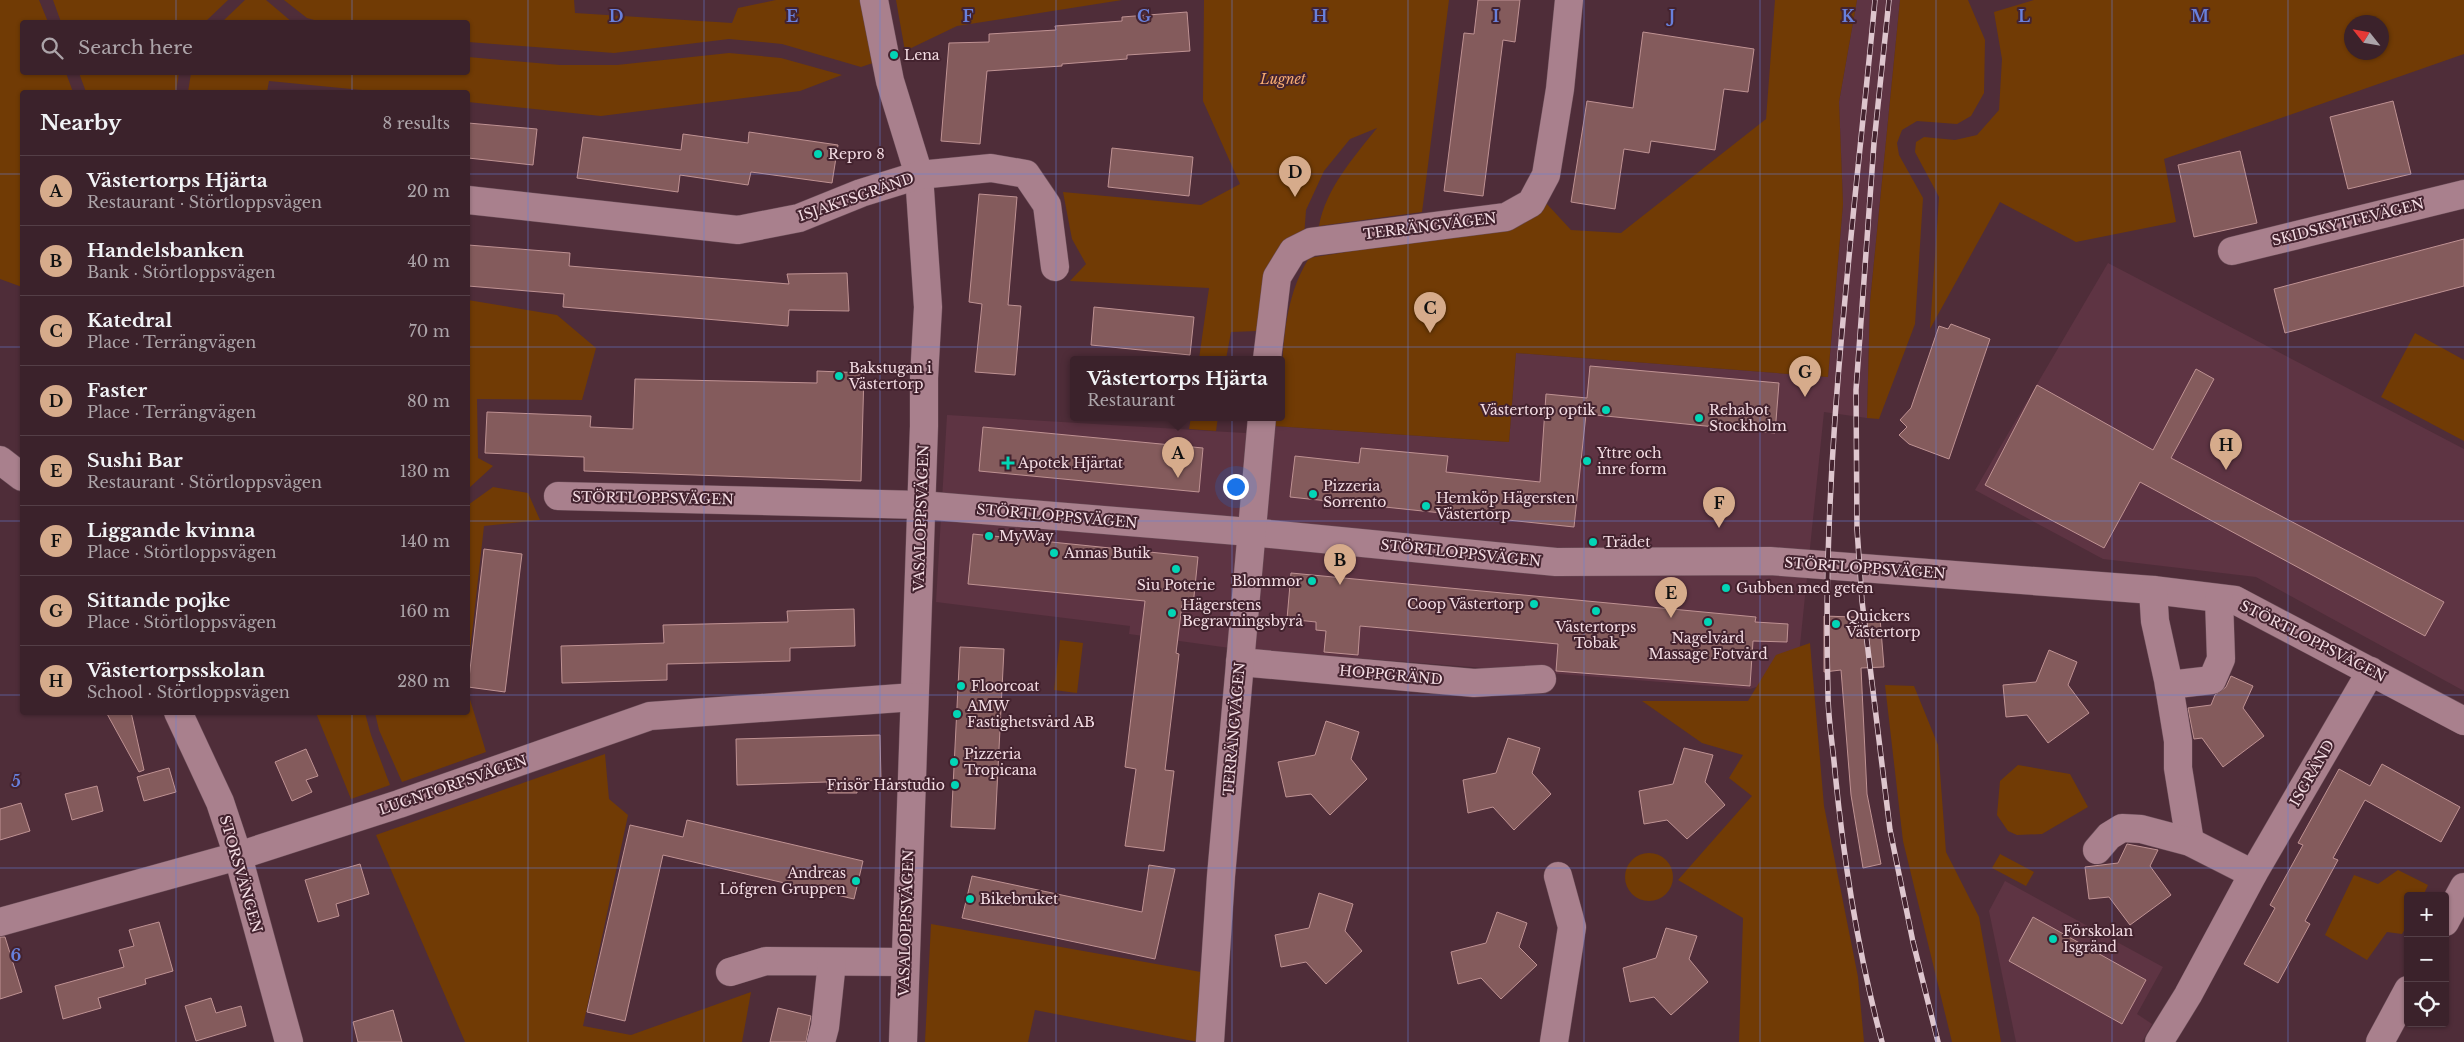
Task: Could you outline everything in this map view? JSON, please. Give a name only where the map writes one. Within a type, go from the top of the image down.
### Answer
[{"type":"street","name":"VASALOPPSVÄGEN","points":[[874,0],[890,81],[918,175],[928,307],[904,962],[903,1042]]},
{"type":"street","name":"TERRÄNGVÄGEN","points":[[1268,356],[1277,277],[1293,251],[1311,242],[1506,217],[1531,203],[1546,175],[1560,89],[1569,0]]},
{"type":"street","name":"ISJAKTSGRÄND","points":[[470,200],[738,230],[799,218],[861,193],[918,175],[991,168],[1026,174],[1047,205],[1055,267]]},
{"type":"street","name":"SKIDSKYTTEVÄGEN","points":[[2232,251],[2464,194]]},
{"type":"street","name":"TERRÄNGVÄGEN","points":[[1212,1042],[1221,876],[1250,532],[1262,421]]},
{"type":"street","points":[[0,460],[20,475]]},
{"type":"street","name":"STÖRTLOPPSVÄGEN","points":[[558,496],[921,505],[1250,532],[1556,562],[1770,561],[2154,590],[2235,600],[2464,721]]},
{"type":"street","points":[[2154,590],[2154,621],[2169,685],[2178,741],[2178,768],[2190,842]]},
{"type":"street","points":[[2169,685],[2212,680],[2221,659],[2219,599]]},
{"type":"street","name":"HOPPGRÄND","points":[[1240,662],[1474,683],[1542,679]]},
{"type":"street","name":"ISGRÄND","points":[[2159,1042],[2188,995],[2253,874],[2371,672]]},
{"type":"street","name":"LUGNTORPSVÄGEN","points":[[0,922],[238,856],[399,804],[650,716],[914,697]]},
{"type":"street","name":"STORSVÄNGEN","points":[[180,715],[198,750],[220,802],[238,856],[289,1042]]},
{"type":"street","points":[[2097,850],[2109,836],[2122,828],[2142,829],[2190,842],[2253,874]]},
{"type":"street","points":[[1554,1042],[1572,928],[1558,876]]},
{"type":"street","points":[[2449,915],[2464,887]]},
{"type":"street","points":[[730,972],[766,961],[904,962]]},
{"type":"street","points":[[821,1042],[825,1027],[832,962]]},
{"type":"street","points":[[2380,1042],[2404,997]]},
{"type":"shaded area","points":[[1857,0],[1900,0],[1870,302],[1867,418],[1824,412],[1797,674],[1750,689],[1230,648],[1129,634],[1130,626],[936,602],[947,415],[1261,434],[1274,426],[1509,442],[1516,353],[1828,377],[1843,204],[1839,102]]},
{"type":"shaded area","points":[[2108,263],[2464,449],[2464,691],[2256,577],[2103,559],[1975,490]]},
{"type":"shaded area","name":"Förskolan Isgränd","points":[[2005,881],[2163,967],[2137,1014],[2152,1024],[2142,1042],[2016,1042],[1989,911]]},
{"type":"green space","points":[[0,0],[39,0],[47,20],[20,20],[20,75],[67,75],[72,90],[20,90],[20,286],[0,279]]},
{"type":"green space","points":[[53,0],[228,0],[207,20],[60,20]]},
{"type":"green space","points":[[245,0],[266,0],[290,20],[224,20]]},
{"type":"green space","points":[[284,0],[574,0],[575,13],[732,23],[738,8],[776,0],[863,0],[873,63],[861,67],[782,44],[729,39],[614,53],[470,42],[470,20],[314,20],[307,18]]},
{"type":"green space","points":[[896,0],[1122,0],[957,26],[905,51]]},
{"type":"green space","name":"Lugnet","points":[[1204,0],[1449,0],[1422,212],[1319,226],[1334,186],[1377,128],[1350,139],[1324,171],[1306,210],[1304,237],[1257,331],[1231,332],[1227,356],[1199,356],[1209,288],[1070,281],[1086,264],[1072,239],[1063,192],[1201,205],[1240,184],[1203,101]]},
{"type":"green space","points":[[1775,0],[1857,0],[1839,102],[1843,204],[1828,377],[1516,353],[1509,442],[1274,426],[1275,421],[1285,421],[1285,356],[1283,356],[1285,335],[1293,295],[1309,258],[1513,225],[1546,203],[1571,230],[1621,233],[1766,119]]},
{"type":"green space","points":[[1900,0],[1968,0],[1985,40],[1984,93],[1971,116],[1957,124],[1917,121],[1902,130],[1897,143],[1899,155],[1923,198],[1915,324],[1879,419],[1867,418],[1870,302]]},
{"type":"green space","points":[[2034,0],[2464,0],[2464,54],[2164,159],[2176,222],[2076,242],[2000,202],[1930,329],[1939,197],[1915,152],[1916,142],[1924,137],[1955,140],[1977,135],[1999,110],[2002,59],[1994,12]]},
{"type":"green space","points":[[729,53],[781,58],[842,75],[800,91],[601,116],[470,102],[470,90],[361,90],[269,81],[267,90],[188,90],[191,75],[470,75],[470,57],[560,65],[617,65]]},
{"type":"green space","points":[[80,75],[179,75],[176,90],[85,90]]},
{"type":"green space","points":[[470,300],[557,315],[596,348],[582,400],[477,399],[478,458],[493,466],[470,487]]},
{"type":"green space","points":[[2415,333],[2464,360],[2464,441],[2381,397]]},
{"type":"green space","points":[[1190,421],[1217,421],[1216,431],[1189,429]]},
{"type":"green space","points":[[493,487],[528,493],[540,520],[484,526],[470,651],[470,504]]},
{"type":"green space","points":[[1060,640],[1083,643],[1077,693],[1054,690]]},
{"type":"green space","points":[[1810,643],[1824,806],[1858,977],[1864,1042],[1739,1042],[1743,918],[1678,880],[1752,796],[1729,778],[1743,755],[1702,743],[1642,701],[1748,701],[1776,655]]},
{"type":"green space","points":[[1885,685],[1914,686],[1938,745],[1946,852],[1979,917],[2001,1042],[1952,1042],[1903,841]]},
{"type":"green space","points":[[470,700],[486,752],[402,782],[379,730],[375,715],[470,715]]},
{"type":"green space","points":[[317,715],[366,715],[390,785],[351,799]]},
{"type":"green space","points":[[605,754],[609,799],[628,815],[583,1026],[631,1035],[751,992],[742,1042],[465,1042],[376,835]]},
{"type":"green space","points":[[2018,765],[2070,774],[2088,807],[2042,834],[2017,835],[2008,831],[1997,815],[2000,781]]},
{"type":"green space","points":[[1649,853],[1658,855],[1666,860],[1671,868],[1673,877],[1671,886],[1666,894],[1658,899],[1649,901],[1640,899],[1632,894],[1627,886],[1625,877],[1627,868],[1632,860],[1640,855]]},
{"type":"green space","points":[[2000,854],[2034,872],[2026,886],[1992,868]]},
{"type":"green space","points":[[2398,870],[2428,885],[2425,892],[2404,892],[2404,931],[2402,934],[2387,932],[2367,960],[2325,935],[2354,875],[2378,884]]},
{"type":"green space","points":[[931,924],[1201,972],[1198,1042],[1035,1010],[1028,1042],[925,1042]]},
{"type":"building","points":[[1478,0],[1520,0],[1515,42],[1503,40],[1483,196],[1444,191],[1464,33],[1474,34]]},
{"type":"building","points":[[1187,12],[1190,51],[1127,55],[1127,59],[1062,64],[1062,66],[987,71],[980,144],[941,141],[949,43],[989,42],[989,34],[1056,30],[1055,26],[1122,21],[1122,17]]},
{"type":"building","points":[[1643,32],[1754,49],[1748,92],[1724,89],[1715,150],[1651,141],[1649,153],[1624,149],[1615,209],[1571,202],[1587,101],[1633,108]]},
{"type":"building","points":[[2393,101],[2411,174],[2348,189],[2330,117]]},
{"type":"building","points":[[470,123],[537,129],[533,165],[470,158]]},
{"type":"building","points":[[749,132],[838,145],[832,183],[751,172],[748,185],[680,175],[678,192],[577,178],[583,137],[681,150],[683,134],[748,143]]},
{"type":"building","points":[[1112,148],[1193,157],[1189,196],[1108,187]]},
{"type":"building","points":[[2240,151],[2257,223],[2194,237],[2178,165]]},
{"type":"building","points":[[979,194],[1017,197],[1008,305],[1021,306],[1015,375],[975,372],[982,304],[969,302]]},
{"type":"building","points":[[2464,239],[2464,286],[2285,333],[2274,289]]},
{"type":"building","points":[[470,245],[570,253],[569,266],[789,284],[787,274],[847,273],[849,311],[789,310],[788,326],[563,307],[564,294],[470,286]]},
{"type":"building","points":[[1094,307],[1194,317],[1190,355],[1091,345]]},
{"type":"building","points":[[1951,324],[1990,339],[1949,459],[1909,444],[1899,435],[1907,427],[1900,420],[1911,408],[1939,326],[1948,329]]},
{"type":"building","points":[[1590,366],[1779,383],[1775,433],[1586,414],[1574,527],[1290,497],[1295,456],[1359,463],[1361,448],[1448,456],[1446,472],[1540,482],[1546,394],[1587,398]]},
{"type":"building","points":[[2196,369],[2214,379],[2171,458],[2444,602],[2425,636],[2140,482],[2104,548],[1985,485],[2037,385],[2153,450]]},
{"type":"building","points":[[817,371],[864,373],[861,481],[584,471],[584,457],[485,453],[487,412],[591,416],[590,427],[633,429],[635,379],[817,383]]},
{"type":"building","points":[[983,427],[1203,448],[1199,492],[979,471]]},
{"type":"building","points":[[973,534],[1198,557],[1193,606],[1182,605],[1176,653],[1179,654],[1165,770],[1174,771],[1164,851],[1125,846],[1136,769],[1125,767],[1145,601],[968,584]]},
{"type":"building","points":[[484,549],[522,554],[505,692],[470,687],[470,670]]},
{"type":"building","points":[[1291,573],[1756,617],[1755,622],[1788,624],[1787,642],[1753,641],[1750,686],[1556,671],[1558,644],[1360,626],[1358,655],[1324,652],[1326,631],[1316,630],[1316,622],[1287,619]]},
{"type":"building","points":[[854,609],[855,646],[790,648],[790,661],[667,664],[667,680],[562,683],[561,646],[664,643],[663,625],[788,622],[787,611]]},
{"type":"building","points":[[1824,616],[1880,618],[1884,667],[1861,668],[1867,794],[1881,864],[1863,868],[1851,795],[1841,670],[1824,672]]},
{"type":"building","points":[[960,647],[1004,649],[995,829],[951,827]]},
{"type":"building","points":[[2049,650],[2077,662],[2068,685],[2089,713],[2048,743],[2027,715],[2006,717],[2003,685],[2036,682]]},
{"type":"building","points":[[2231,676],[2253,686],[2243,708],[2264,736],[2223,767],[2202,738],[2194,739],[2188,708],[2211,705],[2215,695],[2226,687]]},
{"type":"building","points":[[108,715],[132,715],[144,770],[139,772]]},
{"type":"building","points":[[1326,721],[1359,732],[1351,759],[1367,779],[1330,815],[1311,794],[1286,797],[1278,762],[1315,755]]},
{"type":"building","points":[[880,735],[881,780],[857,781],[857,793],[828,793],[827,782],[737,785],[736,739]]},
{"type":"building","points":[[1508,738],[1540,748],[1532,773],[1551,794],[1514,830],[1493,807],[1468,813],[1463,780],[1496,773]]},
{"type":"building","points":[[1684,748],[1713,755],[1705,782],[1725,805],[1687,839],[1667,820],[1644,824],[1639,791],[1673,784]]},
{"type":"building","points":[[306,749],[318,776],[306,780],[312,792],[292,801],[275,762]]},
{"type":"building","points":[[2382,764],[2460,807],[2441,842],[2365,800],[2333,858],[2338,860],[2305,921],[2310,924],[2278,983],[2244,964],[2275,908],[2270,905],[2303,845],[2298,843],[2339,769],[2370,786]]},
{"type":"building","points":[[169,768],[176,792],[144,801],[137,777]]},
{"type":"building","points":[[97,786],[103,811],[72,820],[65,794]]},
{"type":"building","points":[[21,803],[30,831],[0,840],[0,809]]},
{"type":"building","points":[[687,820],[863,861],[854,899],[663,855],[625,1021],[587,1012],[630,825],[683,837]]},
{"type":"building","points":[[2127,844],[2158,850],[2150,866],[2171,895],[2130,925],[2109,897],[2089,899],[2085,867],[2118,863]]},
{"type":"building","points":[[360,864],[369,894],[336,904],[339,916],[318,922],[305,880]]},
{"type":"building","points":[[1149,865],[1175,869],[1155,959],[962,918],[972,876],[1142,912]]},
{"type":"building","points":[[1319,893],[1353,904],[1345,931],[1362,951],[1326,984],[1306,962],[1281,967],[1275,935],[1309,928]]},
{"type":"building","points":[[1497,912],[1527,923],[1519,947],[1537,965],[1501,999],[1481,978],[1458,984],[1451,952],[1486,943]]},
{"type":"building","points":[[2033,917],[2146,980],[2122,1024],[2009,961]]},
{"type":"building","points":[[159,922],[173,971],[145,979],[146,984],[98,998],[101,1008],[63,1019],[55,986],[124,967],[119,950],[134,946],[129,930]]},
{"type":"building","points":[[1666,928],[1697,936],[1689,959],[1708,982],[1671,1015],[1654,997],[1630,1002],[1623,968],[1656,958]]},
{"type":"building","points":[[0,937],[5,937],[22,992],[0,999]]},
{"type":"building","points":[[211,998],[216,1013],[241,1006],[246,1026],[196,1041],[185,1006]]},
{"type":"building","points":[[778,1008],[811,1016],[806,1042],[770,1042]]},
{"type":"building","points":[[393,1010],[402,1042],[358,1042],[353,1022]]},
{"type":"railway","points":[[1875,0],[1834,433],[1827,607],[1829,714],[1843,840],[1859,941],[1882,1042]]},
{"type":"railway","points":[[1889,0],[1874,143],[1856,390],[1857,529],[1862,601],[1890,830],[1913,942],[1938,1042]]},
{"type":"place","name":"Lena","points":[[894,55]]},
{"type":"place","name":"Repro 8","points":[[818,154]]},
{"type":"place","name":"Faster","points":[[1295,197]]},
{"type":"place","name":"Katedral","points":[[1430,333]]},
{"type":"place","name":"Bakstugan i Västertorp","points":[[839,376]]},
{"type":"place","name":"Sittande pojke","points":[[1805,397]]},
{"type":"place","name":"Västertorp optik","points":[[1606,410]]},
{"type":"place","name":"Rehabot Stockholm","points":[[1699,418]]},
{"type":"place","name":"Yttre och inre form","points":[[1587,461]]},
{"type":"place","name":"Apotek Hjärtat","points":[[1008,463]]},
{"type":"place","name":"Västertorpsskolan","points":[[2226,470]]},
{"type":"place","name":"Västertorps Hjärta","points":[[1178,478]]},
{"type":"place","name":"Pizzeria Sorrento","points":[[1313,494]]},
{"type":"place","name":"Hemköp Hägersten Västertorp","points":[[1426,506]]},
{"type":"place","name":"Liggande kvinna","points":[[1719,528]]},
{"type":"place","name":"MyWay","points":[[989,536]]},
{"type":"place","name":"Trädet","points":[[1593,542]]},
{"type":"place","name":"Annas Butik","points":[[1054,553]]},
{"type":"place","name":"Siu Poterie","points":[[1176,569]]},
{"type":"place","name":"Blommor","points":[[1312,581]]},
{"type":"place","name":"Handelsbanken","points":[[1340,585]]},
{"type":"place","name":"Gubben med geten","points":[[1726,588]]},
{"type":"place","name":"Coop Västertorp","points":[[1534,604]]},
{"type":"place","name":"Västertorps Tobak","points":[[1596,611]]},
{"type":"place","name":"Hägerstens Begravningsbyrå","points":[[1172,613]]},
{"type":"place","name":"Sushi Bar","points":[[1671,618]]},
{"type":"place","name":"Nagelvård Massage Fotvård","points":[[1708,622]]},
{"type":"place","name":"Quickers Västertorp","points":[[1836,624]]},
{"type":"place","name":"Floorcoat","points":[[961,686]]},
{"type":"place","name":"AMW Fastighetsvård AB","points":[[957,714]]},
{"type":"place","name":"Pizzeria Tropicana","points":[[954,762]]},
{"type":"place","name":"Frisör Hårstudio","points":[[955,785]]},
{"type":"place","name":"Andreas Löfgren Gruppen","points":[[856,881]]},
{"type":"place","name":"Bikebruket","points":[[970,899]]},
{"type":"place","name":"Förskolan Isgränd","points":[[2053,939]]}]
